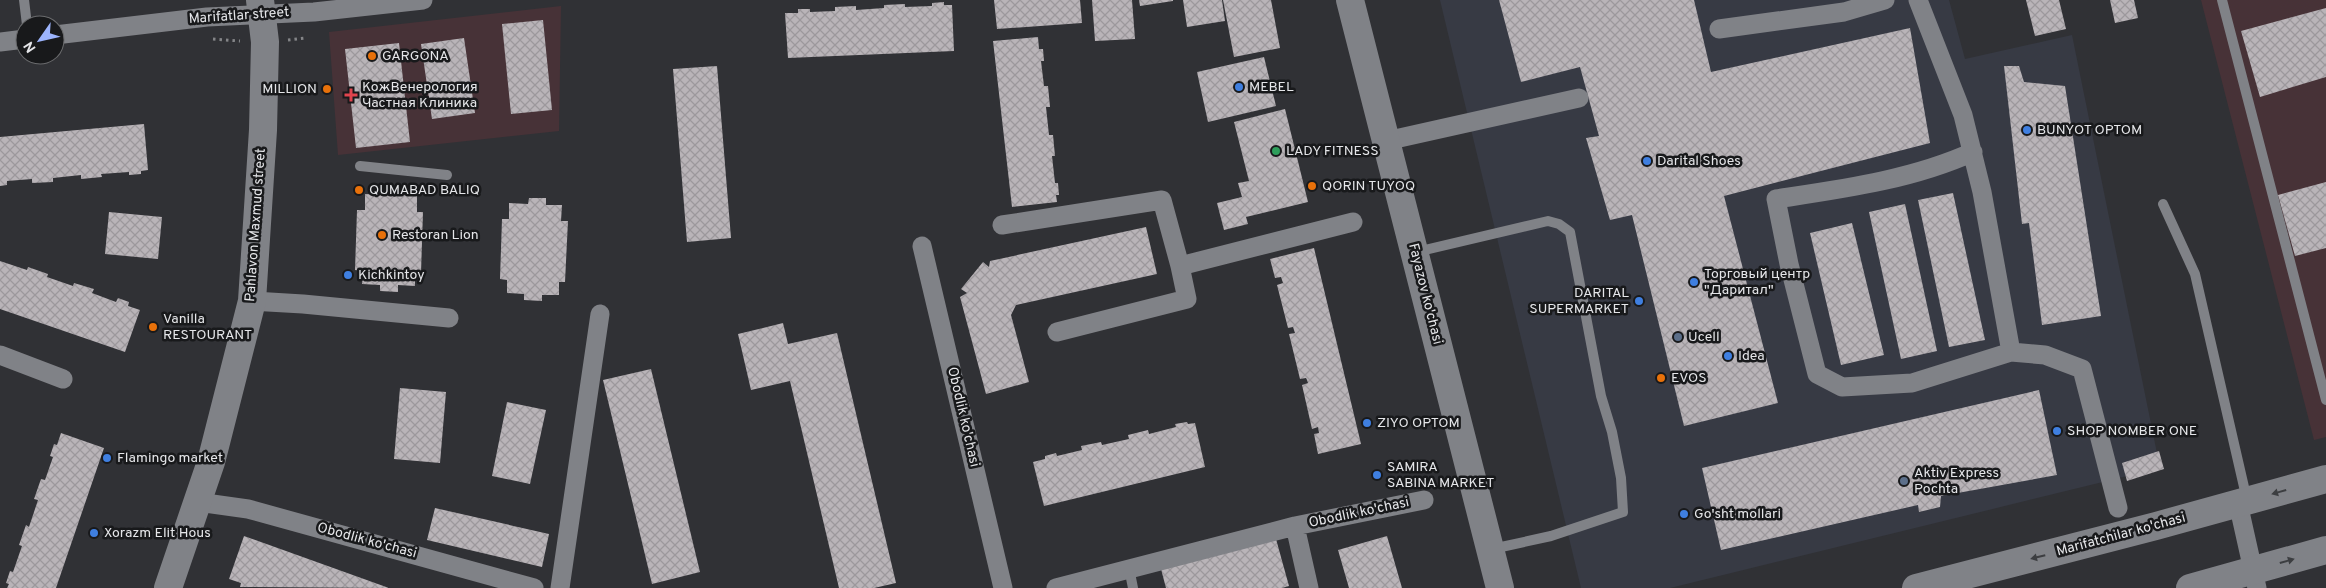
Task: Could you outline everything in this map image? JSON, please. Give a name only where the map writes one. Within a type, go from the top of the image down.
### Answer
[{"type":"street","name":"Marifatlar street","points":[[65,34],[207,16],[261,7],[314,12],[423,0]]},
{"type":"street","name":"Fayazov ko'chasi","points":[[1350,0],[1500,588]]},
{"type":"street","points":[[1719,29],[1844,12],[1885,0]]},
{"type":"street","points":[[1918,0],[1964,115],[1982,192],[2011,352]]},
{"type":"street","name":"Pahlavon Maxmud street","points":[[168,588],[198,502],[232,385],[252,301],[263,130],[265,42],[261,7]]},
{"type":"street","points":[[0,42],[15,40]]},
{"type":"street","points":[[1386,141],[1579,98]]},
{"type":"street","points":[[1973,152],[1951,162],[1855,187],[1776,199],[1789,264],[1817,374],[1842,387],[1912,383],[2011,352],[2045,355],[2082,369],[2118,508]]},
{"type":"street","points":[[1002,225],[1162,200],[1187,299],[1057,332]]},
{"type":"street","points":[[1180,266],[1353,222]]},
{"type":"street","name":"Obodlik ko'chasi","points":[[922,246],[1003,588]]},
{"type":"street","points":[[252,301],[449,318]]},
{"type":"street","points":[[560,588],[600,314]]},
{"type":"street","points":[[0,355],[63,379]]},
{"type":"street","name":"Marifatchilar ko'chasi","points":[[1916,588],[2326,479]]},
{"type":"street","name":"Obodlik ko'chasi","points":[[1056,588],[1295,526],[1424,500]]},
{"type":"street","name":"Obodlik ko'chasi","points":[[198,502],[257,512],[534,588]]},
{"type":"street","points":[[2243,502],[2255,579]]},
{"type":"street","name":"Obodlik ko'chasi","points":[[1295,526],[1309,588]]},
{"type":"street","points":[[2190,588],[2255,579],[2326,550]]},
{"type":"lane","points":[[24,0],[26,15]]},
{"type":"lane","points":[[2222,0],[2326,400]]},
{"type":"lane","points":[[360,166],[447,174]]},
{"type":"lane","points":[[2162,204],[2195,274],[2243,502]]},
{"type":"lane","points":[[1414,253],[1548,221],[1558,224],[1570,232],[1601,396],[1612,432],[1622,478],[1623,512],[1551,536],[1491,549]]},
{"type":"lane","points":[[1129,568],[1133,588]]},
{"type":"shaded area","points":[[1440,0],[1949,0],[1965,59],[2072,35],[2160,468],[1670,588],[1581,588]]},
{"type":"shaded area","points":[[2201,0],[2326,0],[2326,437],[2314,440]]},
{"type":"shaded area","points":[[561,6],[559,131],[338,155],[329,32]]},
{"type":"building","points":[[994,0],[1080,0],[1082,23],[997,29]]},
{"type":"building","points":[[1092,0],[1132,0],[1135,39],[1095,41]]},
{"type":"building","points":[[1139,0],[1173,0],[1173,1],[1140,6]]},
{"type":"building","points":[[1183,0],[1222,0],[1225,21],[1187,27]]},
{"type":"building","points":[[1223,0],[1271,0],[1280,48],[1234,57]]},
{"type":"building","points":[[1499,0],[1694,0],[1711,72],[1910,28],[1930,143],[1724,196],[1778,403],[1684,426],[1632,215],[1610,220],[1586,138],[1599,136],[1580,67],[1521,82]]},
{"type":"building","points":[[2026,0],[2059,0],[2066,29],[2035,36]]},
{"type":"building","points":[[2110,0],[2134,0],[2138,18],[2115,23]]},
{"type":"building","points":[[944,2],[944,5],[952,5],[954,51],[788,58],[785,13],[798,13],[798,9],[810,9],[810,12],[835,11],[835,7],[856,6],[856,10],[884,8],[884,5],[905,4],[905,7],[932,6],[932,3]]},
{"type":"building","points":[[2326,8],[2326,77],[2260,97],[2241,31]]},
{"type":"building","points":[[543,20],[552,110],[511,114],[502,24]]},
{"type":"building","points":[[1038,37],[1039,49],[1043,49],[1044,61],[1041,61],[1044,86],[1048,86],[1050,107],[1046,107],[1049,135],[1053,135],[1055,156],[1052,156],[1055,183],[1058,183],[1059,195],[1056,195],[1057,202],[1012,207],[993,41]]},
{"type":"building","points":[[464,38],[475,113],[432,119],[421,44]]},
{"type":"building","points":[[399,43],[410,142],[356,148],[345,49]]},
{"type":"building","points":[[1264,57],[1276,106],[1208,122],[1197,72]]},
{"type":"building","points":[[717,66],[731,238],[687,242],[673,69]]},
{"type":"building","points":[[2004,66],[2019,66],[2024,82],[2065,86],[2101,316],[2042,325],[2029,223],[2022,224]]},
{"type":"building","points":[[1285,109],[1308,202],[1246,217],[1248,224],[1224,230],[1217,203],[1242,197],[1238,183],[1249,181],[1234,122]]},
{"type":"building","points":[[144,124],[148,170],[141,171],[141,174],[129,175],[129,172],[101,174],[102,177],[81,179],[81,175],[53,178],[53,182],[32,183],[32,179],[7,181],[7,185],[0,186],[0,137]]},
{"type":"building","points":[[2326,182],[2326,248],[2295,256],[2278,195]]},
{"type":"building","points":[[384,188],[402,189],[402,195],[417,196],[417,212],[423,212],[421,273],[415,273],[415,286],[398,285],[398,292],[380,291],[380,285],[362,284],[363,271],[355,270],[357,210],[365,210],[365,194],[384,195]]},
{"type":"building","points":[[1953,193],[1985,340],[1949,347],[1918,200]]},
{"type":"building","points":[[529,198],[546,198],[546,205],[562,205],[561,221],[568,221],[565,282],[559,282],[559,295],[542,295],[542,301],[524,300],[524,294],[507,293],[507,280],[500,279],[502,219],[509,219],[509,203],[528,204]]},
{"type":"building","points":[[1905,204],[1937,351],[1901,359],[1869,212]]},
{"type":"building","points":[[109,212],[162,217],[158,259],[105,254]]},
{"type":"building","points":[[1852,223],[1884,355],[1841,365],[1810,233]]},
{"type":"building","points":[[1146,227],[1157,274],[1016,305],[1011,315],[1029,382],[986,394],[960,297],[967,293],[961,289],[983,262],[989,267],[990,261]]},
{"type":"building","points":[[1314,248],[1361,444],[1318,454],[1314,434],[1319,433],[1318,427],[1312,429],[1302,385],[1308,383],[1306,378],[1300,379],[1289,334],[1295,333],[1293,327],[1288,328],[1277,285],[1283,283],[1281,277],[1275,278],[1270,259]]},
{"type":"building","points":[[0,261],[27,270],[28,267],[48,274],[47,277],[73,286],[74,283],[94,289],[92,293],[116,302],[118,298],[129,302],[128,306],[140,310],[125,352],[0,309]]},
{"type":"building","points":[[783,323],[788,344],[837,333],[896,583],[874,588],[839,588],[790,381],[751,390],[738,334]]},
{"type":"building","points":[[651,369],[700,572],[652,584],[603,380]]},
{"type":"building","points":[[400,388],[446,392],[440,463],[394,459]]},
{"type":"building","points":[[2039,390],[2057,475],[1941,496],[1940,507],[1919,512],[1918,505],[1721,550],[1702,468]]},
{"type":"building","points":[[507,402],[546,410],[530,484],[492,476]]},
{"type":"building","points":[[1187,422],[1188,424],[1195,423],[1205,467],[1044,506],[1033,462],[1045,459],[1045,456],[1056,453],[1057,456],[1082,450],[1081,446],[1101,442],[1102,445],[1129,439],[1128,435],[1148,430],[1149,434],[1176,427],[1175,424]]},
{"type":"building","points":[[61,433],[104,448],[56,588],[7,588],[9,584],[6,583],[10,571],[13,572],[22,546],[19,545],[26,525],[29,527],[38,500],[34,499],[41,479],[45,480],[53,457],[50,456],[54,444],[57,445]]},
{"type":"building","points":[[2159,451],[2164,469],[2127,481],[2122,463]]},
{"type":"building","points":[[435,508],[549,534],[542,567],[427,540]]},
{"type":"building","points":[[244,536],[389,588],[240,587],[241,583],[229,579]]},
{"type":"building","points":[[1387,536],[1402,588],[1349,588],[1338,550]]},
{"type":"building","points":[[1276,539],[1289,586],[1282,588],[1166,588],[1161,569]]},
{"type":"place","name":"GARGONA","points":[[372,56]]},
{"type":"place","name":"MEBEL","points":[[1239,87]]},
{"type":"place","name":"MILLION","points":[[327,89]]},
{"type":"place","name":"КожВенерология Частная Клиника","points":[[351,95]]},
{"type":"place","name":"BUNYOT OPTOM","points":[[2027,130]]},
{"type":"place","name":"LADY FITNESS","points":[[1276,151]]},
{"type":"place","name":"Darital Shoes","points":[[1647,161]]},
{"type":"place","name":"QORIN TUYOQ","points":[[1312,186]]},
{"type":"place","name":"QUMABAD BALIQ","points":[[359,190]]},
{"type":"place","name":"Restoran Lion","points":[[382,235]]},
{"type":"place","name":"Kichkintoy","points":[[348,275]]},
{"type":"place","name":"Торговый центр \"Даритал\"","points":[[1694,282]]},
{"type":"place","name":"DARITAL SUPERMARKET","points":[[1639,301]]},
{"type":"place","name":"Vanilla RESTOURANT","points":[[153,327]]},
{"type":"place","name":"Ucell","points":[[1678,337]]},
{"type":"place","name":"Idea","points":[[1728,356]]},
{"type":"place","name":"EVOS","points":[[1661,378]]},
{"type":"place","name":"ZIYO OPTOM","points":[[1367,423]]},
{"type":"place","name":"SHOP NOMBER ONE","points":[[2057,431]]},
{"type":"place","name":"Flamingo market","points":[[107,458]]},
{"type":"place","name":"SAMIRA SABINA MARKET","points":[[1377,475]]},
{"type":"place","name":"Aktiv Express Pochta","points":[[1904,481]]},
{"type":"place","name":"Go'sht mollari","points":[[1684,514]]},
{"type":"place","name":"Xorazm Elit Hous","points":[[94,533]]}]
